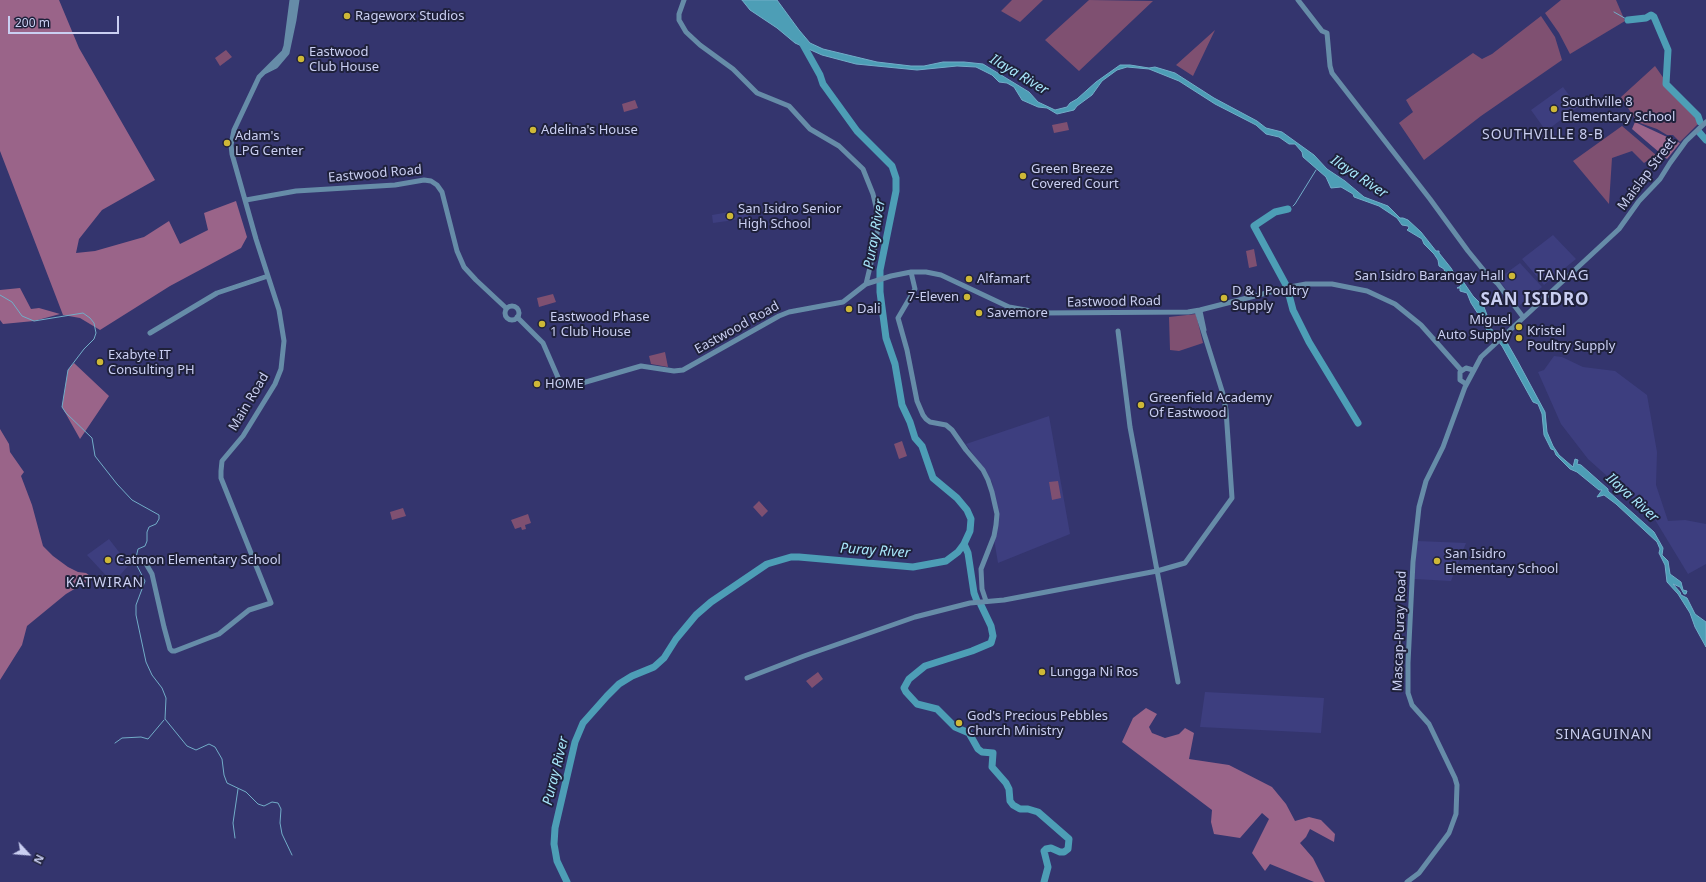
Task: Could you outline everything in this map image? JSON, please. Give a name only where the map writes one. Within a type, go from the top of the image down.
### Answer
[{"type":"street","points":[[246,202],[232,154],[232,138],[256,84],[268,67],[277,61],[284,52],[292,0]]},
{"type":"street","points":[[264,72],[276,66],[287,53],[297,0]]},
{"type":"street","points":[[684,0],[679,14],[680,20],[686,32],[695,41],[733,69],[757,93],[789,106],[810,129],[839,146],[863,169],[873,194],[878,224],[868,283]]},
{"type":"street","points":[[1298,0],[1322,31],[1327,33],[1332,73],[1430,198],[1471,255],[1498,284],[1523,317]]},
{"type":"street","name":"Maislap Street","points":[[1523,317],[1623,224],[1639,201],[1660,179],[1686,142],[1706,122]]},
{"type":"street","name":"Eastwood Road","points":[[246,202],[296,191],[396,185],[424,180],[431,181],[437,185],[442,192],[457,251],[464,267],[506,308]]},
{"type":"street","name":"Main Road","points":[[146,562],[152,574],[167,640],[172,651],[176,651],[219,634],[248,610],[271,602],[221,478],[222,460],[243,436],[266,400],[281,369],[284,341],[280,310],[268,276],[246,202]]},
{"type":"street","points":[[911,272],[915,289],[898,318],[907,350],[917,401],[926,419],[930,422],[946,425],[952,430],[985,474],[994,498],[996,526],[982,569],[982,589],[986,601]]},
{"type":"street","name":"Eastwood Road","points":[[517,317],[543,343],[560,382],[566,385],[577,385],[638,367],[646,366],[674,371],[683,370],[789,312],[843,302],[868,283],[911,272],[926,272],[941,275],[999,303],[1018,310],[1034,312],[1198,311],[1282,288],[1306,284],[1332,284],[1354,287],[1377,294],[1405,311],[1421,325],[1461,370],[1459,378],[1466,384]]},
{"type":"street","points":[[150,333],[218,293],[268,276]]},
{"type":"street","points":[[510,305],[517,308],[519,313],[517,317],[512,320],[508,318],[505,314],[506,308],[510,305]]},
{"type":"street","points":[[747,678],[915,617],[970,603],[974,604],[986,601],[1004,600],[1157,571],[1181,565],[1188,561],[1232,498],[1226,410],[1223,394],[1204,333],[1200,326],[1198,311]]},
{"type":"street","name":"Mascap-Puray Road","points":[[1407,882],[1422,869],[1449,833],[1456,814],[1457,785],[1427,721],[1410,701],[1407,676],[1413,562],[1419,507],[1426,481],[1443,447],[1456,408],[1473,370],[1481,357],[1492,345],[1523,317]]},
{"type":"street","points":[[1118,332],[1128,413],[1178,682]]},
{"type":"street","points":[[1461,370],[1466,368],[1473,370]]},
{"type":"shaded area","points":[[0,0],[59,0],[79,48],[155,180],[102,210],[79,239],[76,253],[95,251],[144,237],[169,221],[180,244],[208,230],[204,213],[236,201],[247,237],[241,248],[170,286],[100,330],[80,318],[63,315],[0,151]]},
{"type":"shaded area","points":[[1012,0],[1043,0],[1020,22],[1001,11]]},
{"type":"shaded area","points":[[1089,0],[1153,1],[1079,71],[1045,40]]},
{"type":"shaded area","points":[[1561,0],[1616,0],[1625,21],[1570,54],[1559,33],[1545,13]]},
{"type":"shaded area","points":[[1541,16],[1555,37],[1562,60],[1481,116],[1424,160],[1399,123],[1413,112],[1406,100],[1473,53],[1482,59],[1492,54]]},
{"type":"shaded area","points":[[1215,30],[1193,76],[1176,65]]},
{"type":"shaded area","points":[[226,50],[232,57],[220,66],[215,58]]},
{"type":"shaded area","points":[[1655,66],[1674,93],[1694,111],[1699,123],[1680,142],[1673,135],[1667,135],[1657,129],[1637,122],[1621,97]]},
{"type":"shaded area","name":"Southville 8 Elementary School","points":[[1563,87],[1578,107],[1546,131],[1531,110]]},
{"type":"shaded area","points":[[635,100],[638,108],[624,112],[622,104]]},
{"type":"shaded area","points":[[1067,122],[1069,130],[1054,133],[1052,125]]},
{"type":"shaded area","points":[[1635,122],[1680,143],[1667,159],[1632,129]]},
{"type":"shaded area","points":[[1622,126],[1656,155],[1644,163],[1632,151],[1612,158],[1609,204],[1573,161]]},
{"type":"shaded area","name":"San Isidro Senior High School","points":[[747,209],[749,218],[713,223],[712,215]]},
{"type":"shaded area","points":[[1553,235],[1576,259],[1544,285],[1522,259]]},
{"type":"shaded area","points":[[1254,249],[1257,266],[1249,268],[1246,251]]},
{"type":"shaded area","points":[[1520,263],[1542,287],[1519,306],[1498,279]]},
{"type":"shaded area","points":[[20,288],[31,309],[39,308],[60,314],[34,321],[3,324],[0,320],[0,290]]},
{"type":"shaded area","points":[[553,294],[556,302],[539,307],[537,298]]},
{"type":"shaded area","points":[[1196,314],[1203,343],[1179,351],[1170,350],[1169,317]]},
{"type":"shaded area","points":[[665,352],[668,367],[651,364],[649,356]]},
{"type":"shaded area","points":[[1554,356],[1562,357],[1583,367],[1615,371],[1647,395],[1657,452],[1656,485],[1668,521],[1685,520],[1706,524],[1706,564],[1688,574],[1654,518],[1588,459],[1561,424],[1538,372],[1544,370]]},
{"type":"shaded area","points":[[74,363],[109,396],[80,439],[62,407],[68,370]]},
{"type":"shaded area","points":[[1049,416],[1070,534],[998,563],[994,539],[998,514],[992,482],[966,444]]},
{"type":"shaded area","points":[[0,429],[9,444],[10,452],[24,472],[21,476],[32,505],[43,546],[53,556],[68,567],[78,572],[86,573],[93,578],[66,594],[27,626],[22,645],[0,680]]},
{"type":"shaded area","points":[[902,441],[907,456],[899,459],[894,444]]},
{"type":"shaded area","points":[[1058,481],[1061,498],[1052,500],[1049,482]]},
{"type":"shaded area","points":[[759,501],[768,511],[762,517],[753,507]]},
{"type":"shaded area","points":[[403,508],[406,516],[392,520],[390,512]]},
{"type":"shaded area","points":[[528,514],[531,523],[525,525],[526,529],[522,530],[521,527],[515,529],[511,520]]},
{"type":"shaded area","name":"Catmon Elementary School","points":[[109,539],[129,565],[113,583],[87,555]]},
{"type":"shaded area","name":"San Isidro Elementary School","points":[[1417,541],[1466,543],[1451,581],[1414,579]]},
{"type":"shaded area","points":[[818,672],[823,679],[812,688],[806,681]]},
{"type":"shaded area","points":[[1205,692],[1324,698],[1321,733],[1200,727]]},
{"type":"shaded area","points":[[1146,708],[1157,714],[1149,727],[1152,733],[1165,738],[1179,734],[1185,728],[1194,733],[1189,759],[1229,765],[1272,787],[1286,804],[1295,821],[1309,817],[1321,820],[1335,834],[1334,842],[1310,829],[1306,837],[1300,843],[1313,858],[1325,882],[1314,882],[1270,864],[1265,871],[1252,853],[1269,819],[1262,813],[1240,838],[1214,834],[1211,822],[1212,810],[1122,742],[1133,718]]},
{"type":"water","points":[[742,0],[777,0],[810,43],[823,49],[877,62],[911,66],[924,66],[943,62],[983,64],[1029,92],[1038,102],[1055,110],[1067,107],[1096,82],[1120,65],[1149,68],[1155,67],[1175,73],[1214,98],[1257,121],[1266,128],[1282,132],[1314,155],[1327,169],[1345,181],[1364,197],[1388,206],[1400,218],[1408,220],[1421,232],[1436,251],[1439,251],[1454,273],[1458,274],[1473,296],[1484,307],[1487,315],[1487,326],[1505,339],[1517,360],[1545,412],[1547,432],[1559,455],[1573,467],[1575,459],[1578,460],[1577,464],[1581,465],[1654,532],[1663,548],[1662,555],[1668,561],[1670,574],[1681,582],[1683,590],[1687,591],[1686,594],[1684,594],[1680,587],[1673,584],[1681,595],[1687,598],[1695,614],[1706,622],[1706,647],[1695,627],[1690,613],[1678,594],[1667,582],[1665,565],[1659,553],[1660,549],[1657,542],[1616,504],[1604,495],[1597,497],[1602,490],[1599,490],[1577,472],[1570,469],[1556,455],[1554,450],[1551,449],[1544,435],[1542,414],[1538,404],[1533,402],[1502,346],[1491,334],[1491,331],[1488,331],[1482,324],[1482,320],[1471,303],[1467,293],[1460,291],[1460,288],[1457,288],[1461,286],[1456,280],[1452,279],[1454,276],[1450,274],[1446,276],[1444,269],[1439,266],[1438,260],[1424,244],[1422,239],[1407,230],[1409,228],[1408,226],[1402,225],[1397,218],[1379,206],[1354,197],[1353,194],[1341,187],[1331,188],[1326,177],[1303,157],[1302,152],[1295,144],[1289,144],[1279,137],[1266,134],[1256,125],[1215,104],[1179,81],[1149,69],[1127,67],[1117,70],[1102,81],[1092,95],[1074,110],[1057,114],[1047,108],[1038,107],[1022,100],[1014,87],[1007,83],[999,82],[992,75],[976,67],[957,66],[917,70],[856,64],[822,55],[795,43],[777,28],[750,10]]},
{"type":"waterway","points":[[1614,12],[1628,20]]},
{"type":"waterway","points":[[1628,20],[1646,18],[1651,15],[1654,17],[1668,50],[1666,84],[1698,116],[1700,122]]},
{"type":"waterway","name":"Puray River","points":[[567,882],[557,861],[554,844],[555,828],[575,742],[583,723],[619,684],[632,676],[654,667],[664,658],[676,639],[696,615],[711,602],[767,564],[791,557],[799,557],[913,567],[946,561],[958,552],[964,544],[970,531],[971,519],[967,510],[957,498],[933,478],[922,446],[915,438],[910,422],[902,405],[895,364],[886,338],[880,292],[880,270],[896,191],[896,178],[892,166],[857,131],[823,84],[820,75],[801,41]]},
{"type":"waterway","points":[[1699,132],[1706,140]]},
{"type":"waterway","points":[[1293,206],[1316,170]]},
{"type":"waterway","points":[[1286,285],[1254,226],[1275,212],[1288,209]]},
{"type":"waterway","points":[[1288,291],[1293,310],[1309,342],[1358,423]]},
{"type":"waterway","points":[[0,295],[12,302],[22,316],[34,321],[83,313],[94,323],[96,333],[94,339],[84,349],[68,370],[62,407],[66,413],[92,438],[95,456],[117,484],[132,500],[159,515],[159,519],[156,524],[149,527],[147,532],[147,541],[145,546],[138,549],[135,562],[145,581],[136,605],[136,615],[146,662],[152,675],[162,688],[166,698],[165,719],[187,746],[196,750],[209,744],[215,747],[222,759],[224,775],[227,783],[246,792],[258,804],[264,806],[272,802],[278,803],[281,809],[280,823],[282,834],[292,855]]},
{"type":"waterway","points":[[964,544],[968,553],[974,593],[977,601]]},
{"type":"waterway","points":[[981,605],[991,626],[993,636],[991,643],[972,651],[925,666],[909,679],[904,688],[917,704],[937,709],[955,727],[969,733],[978,749],[982,752],[993,753],[992,767],[1006,783],[1009,789],[1010,801],[1013,805],[1020,809],[1028,809],[1038,812],[1069,839],[1068,849],[1064,852],[1051,848],[1044,851],[1048,867],[1044,882]]},
{"type":"waterway","points":[[115,743],[122,738],[141,737],[148,739],[164,720]]},
{"type":"waterway","points":[[235,838],[233,823],[238,789]]},
{"type":"place","name":"Rageworx Studios","points":[[347,16]]},
{"type":"place","name":"Eastwood Club House","points":[[301,59]]},
{"type":"place","name":"Southville 8 Elementary School","points":[[1554,109]]},
{"type":"place","name":"Adelina's House","points":[[533,130]]},
{"type":"place","name":"Adam's LPG Center","points":[[227,143]]},
{"type":"place","name":"Green Breeze Covered Court","points":[[1023,176]]},
{"type":"place","name":"San Isidro Senior High School","points":[[730,216]]},
{"type":"place","name":"San Isidro Barangay Hall","points":[[1512,276]]},
{"type":"place","name":"Alfamart","points":[[969,279]]},
{"type":"place","name":"7-Eleven","points":[[967,297]]},
{"type":"place","name":"D & J Poultry Supply","points":[[1224,298]]},
{"type":"place","name":"Dali","points":[[849,309]]},
{"type":"place","name":"Savemore","points":[[979,313]]},
{"type":"place","name":"Eastwood Phase 1 Club House","points":[[542,324]]},
{"type":"place","name":"Miguel Auto Supply","points":[[1519,327]]},
{"type":"place","name":"Kristel Poultry Supply","points":[[1519,338]]},
{"type":"place","name":"Exabyte IT Consulting PH","points":[[100,362]]},
{"type":"place","name":"HOME","points":[[537,384]]},
{"type":"place","name":"Greenfield Academy Of Eastwood","points":[[1141,405]]},
{"type":"place","name":"Catmon Elementary School","points":[[108,560]]},
{"type":"place","name":"San Isidro Elementary School","points":[[1437,561]]},
{"type":"place","name":"Lungga Ni Ros","points":[[1042,672]]},
{"type":"place","name":"God's Precious Pebbles Church Ministry","points":[[959,723]]},
{"type":"district","name":"SOUTHVILLE 8-B","points":[[1543,135]]},
{"type":"district","name":"TANAG","points":[[1563,276]]},
{"type":"district","name":"SAN ISIDRO","points":[[1535,300]]},
{"type":"district","name":"KATWIRAN","points":[[105,583]]},
{"type":"district","name":"SINAGUINAN","points":[[1604,735]]},
{"type":"water label","name":"Ilaya River","points":[[1019,75]]},
{"type":"water label","name":"Ilaya River","points":[[1359,177]]},
{"type":"water label","name":"Ilaya River","points":[[1632,498]]}]
